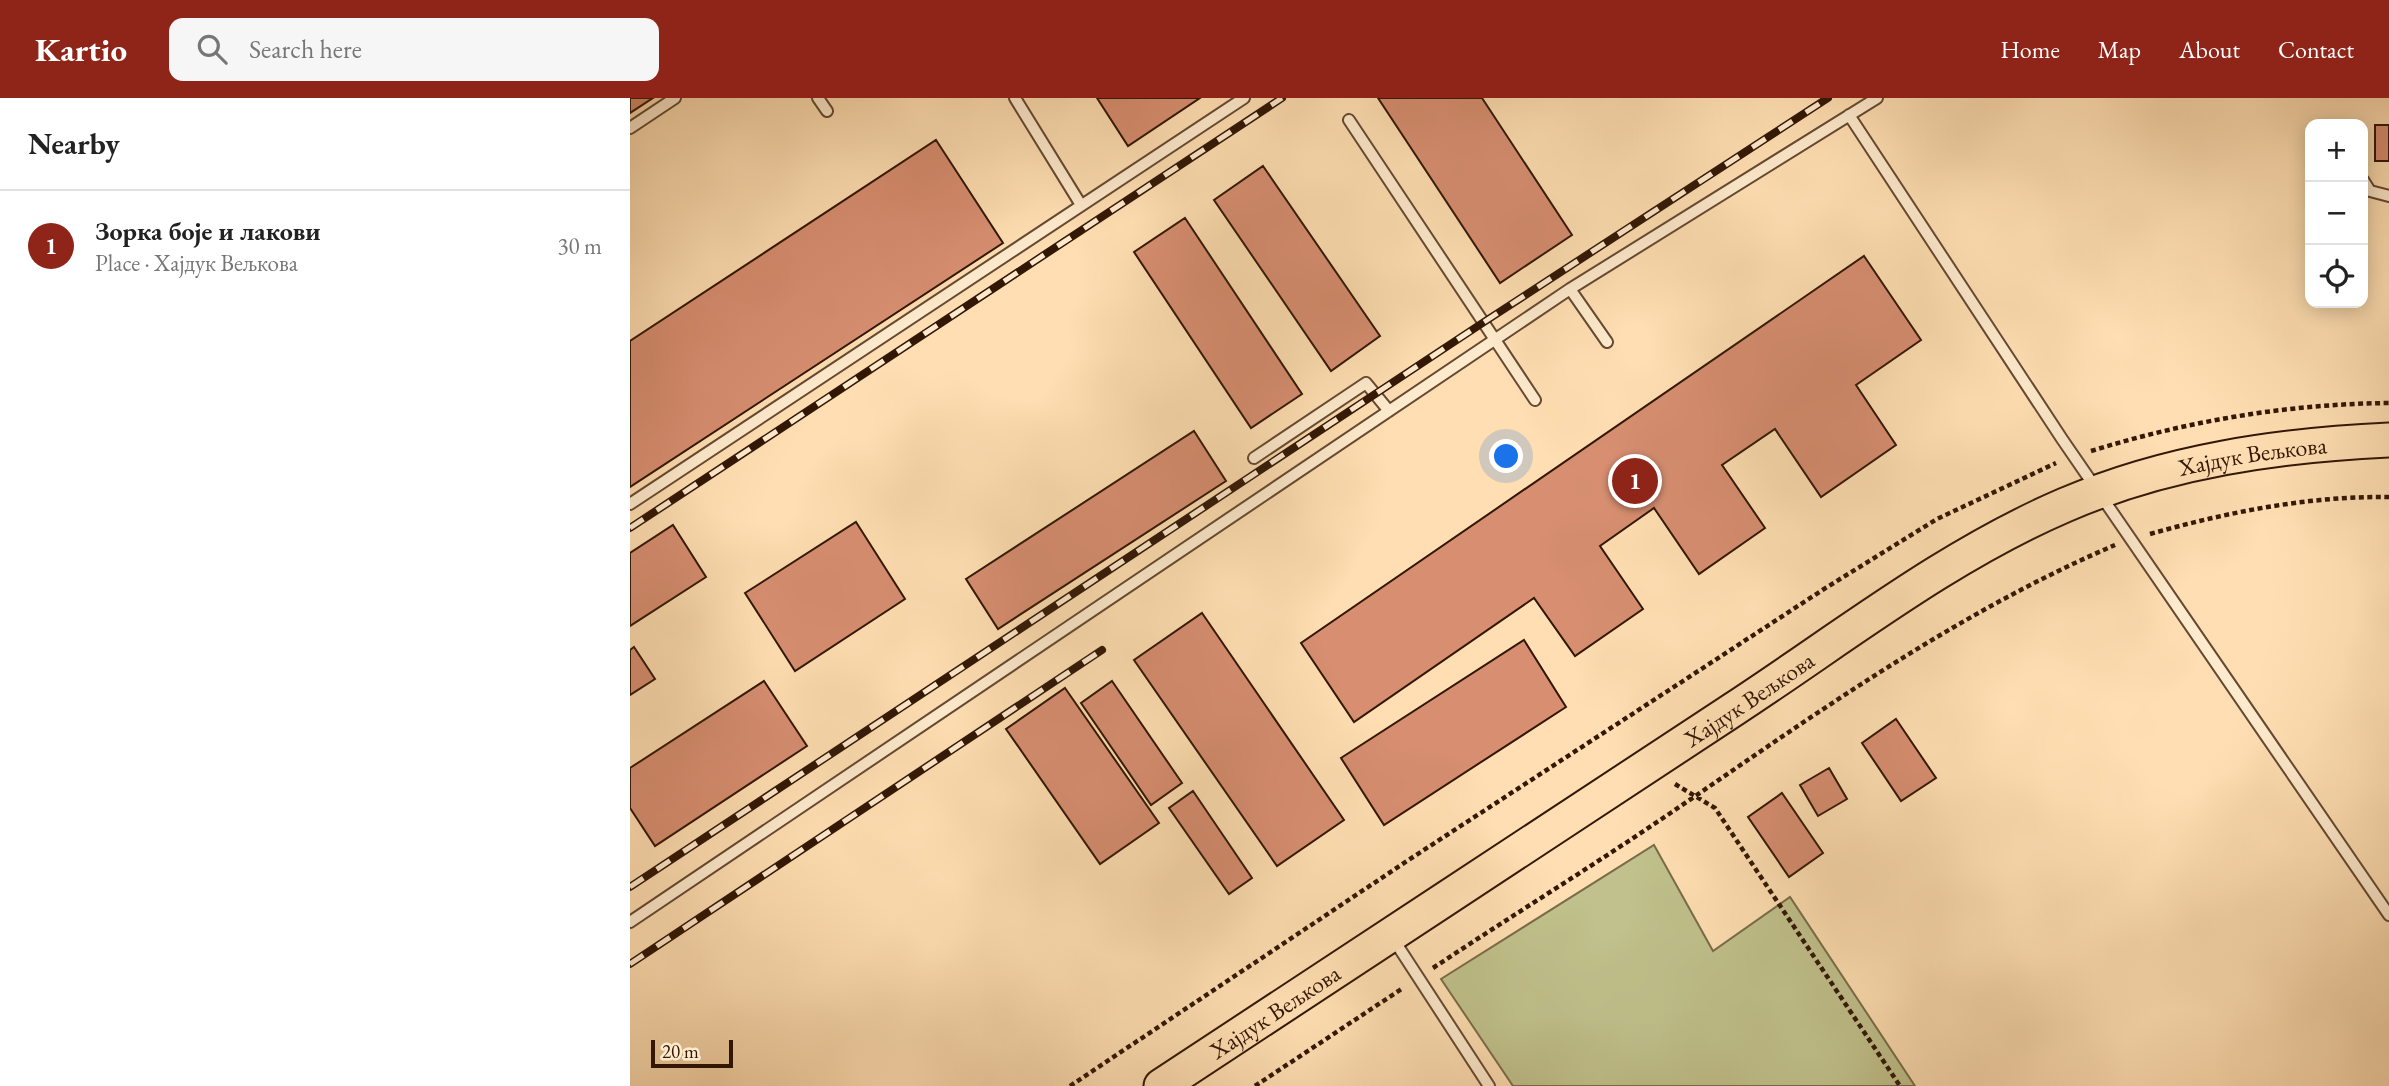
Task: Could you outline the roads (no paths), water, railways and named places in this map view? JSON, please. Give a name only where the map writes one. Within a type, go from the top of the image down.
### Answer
[{"type":"main road","name":"Хајдук Вељкова","points":[[1161,1086],[1939,574],[2037,519],[2100,492],[2175,469],[2257,452],[2389,440]]},
{"type":"lane","points":[[630,128],[675,98]]},
{"type":"lane","points":[[818,98],[827,111]]},
{"type":"lane","points":[[1014,98],[1082,205]]},
{"type":"lane","points":[[630,504],[1244,98]]},
{"type":"lane","points":[[630,922],[1570,289],[1877,98]]},
{"type":"lane","points":[[1849,115],[2054,428],[2389,915]]},
{"type":"lane","points":[[1349,120],[1535,400]]},
{"type":"lane","points":[[2364,182],[2370,191],[2389,196]]},
{"type":"lane","points":[[1570,289],[1607,342]]},
{"type":"lane","points":[[1254,458],[1366,383],[1389,411]]},
{"type":"lane","points":[[1391,935],[1489,1086]]},
{"type":"railway","points":[[630,528],[1282,98]]},
{"type":"railway","points":[[630,887],[1484,322],[1828,98]]},
{"type":"railway","points":[[630,964],[1102,650]]},
{"type":"place","name":"Зорка боје и лакови","points":[[1635,481]]}]
